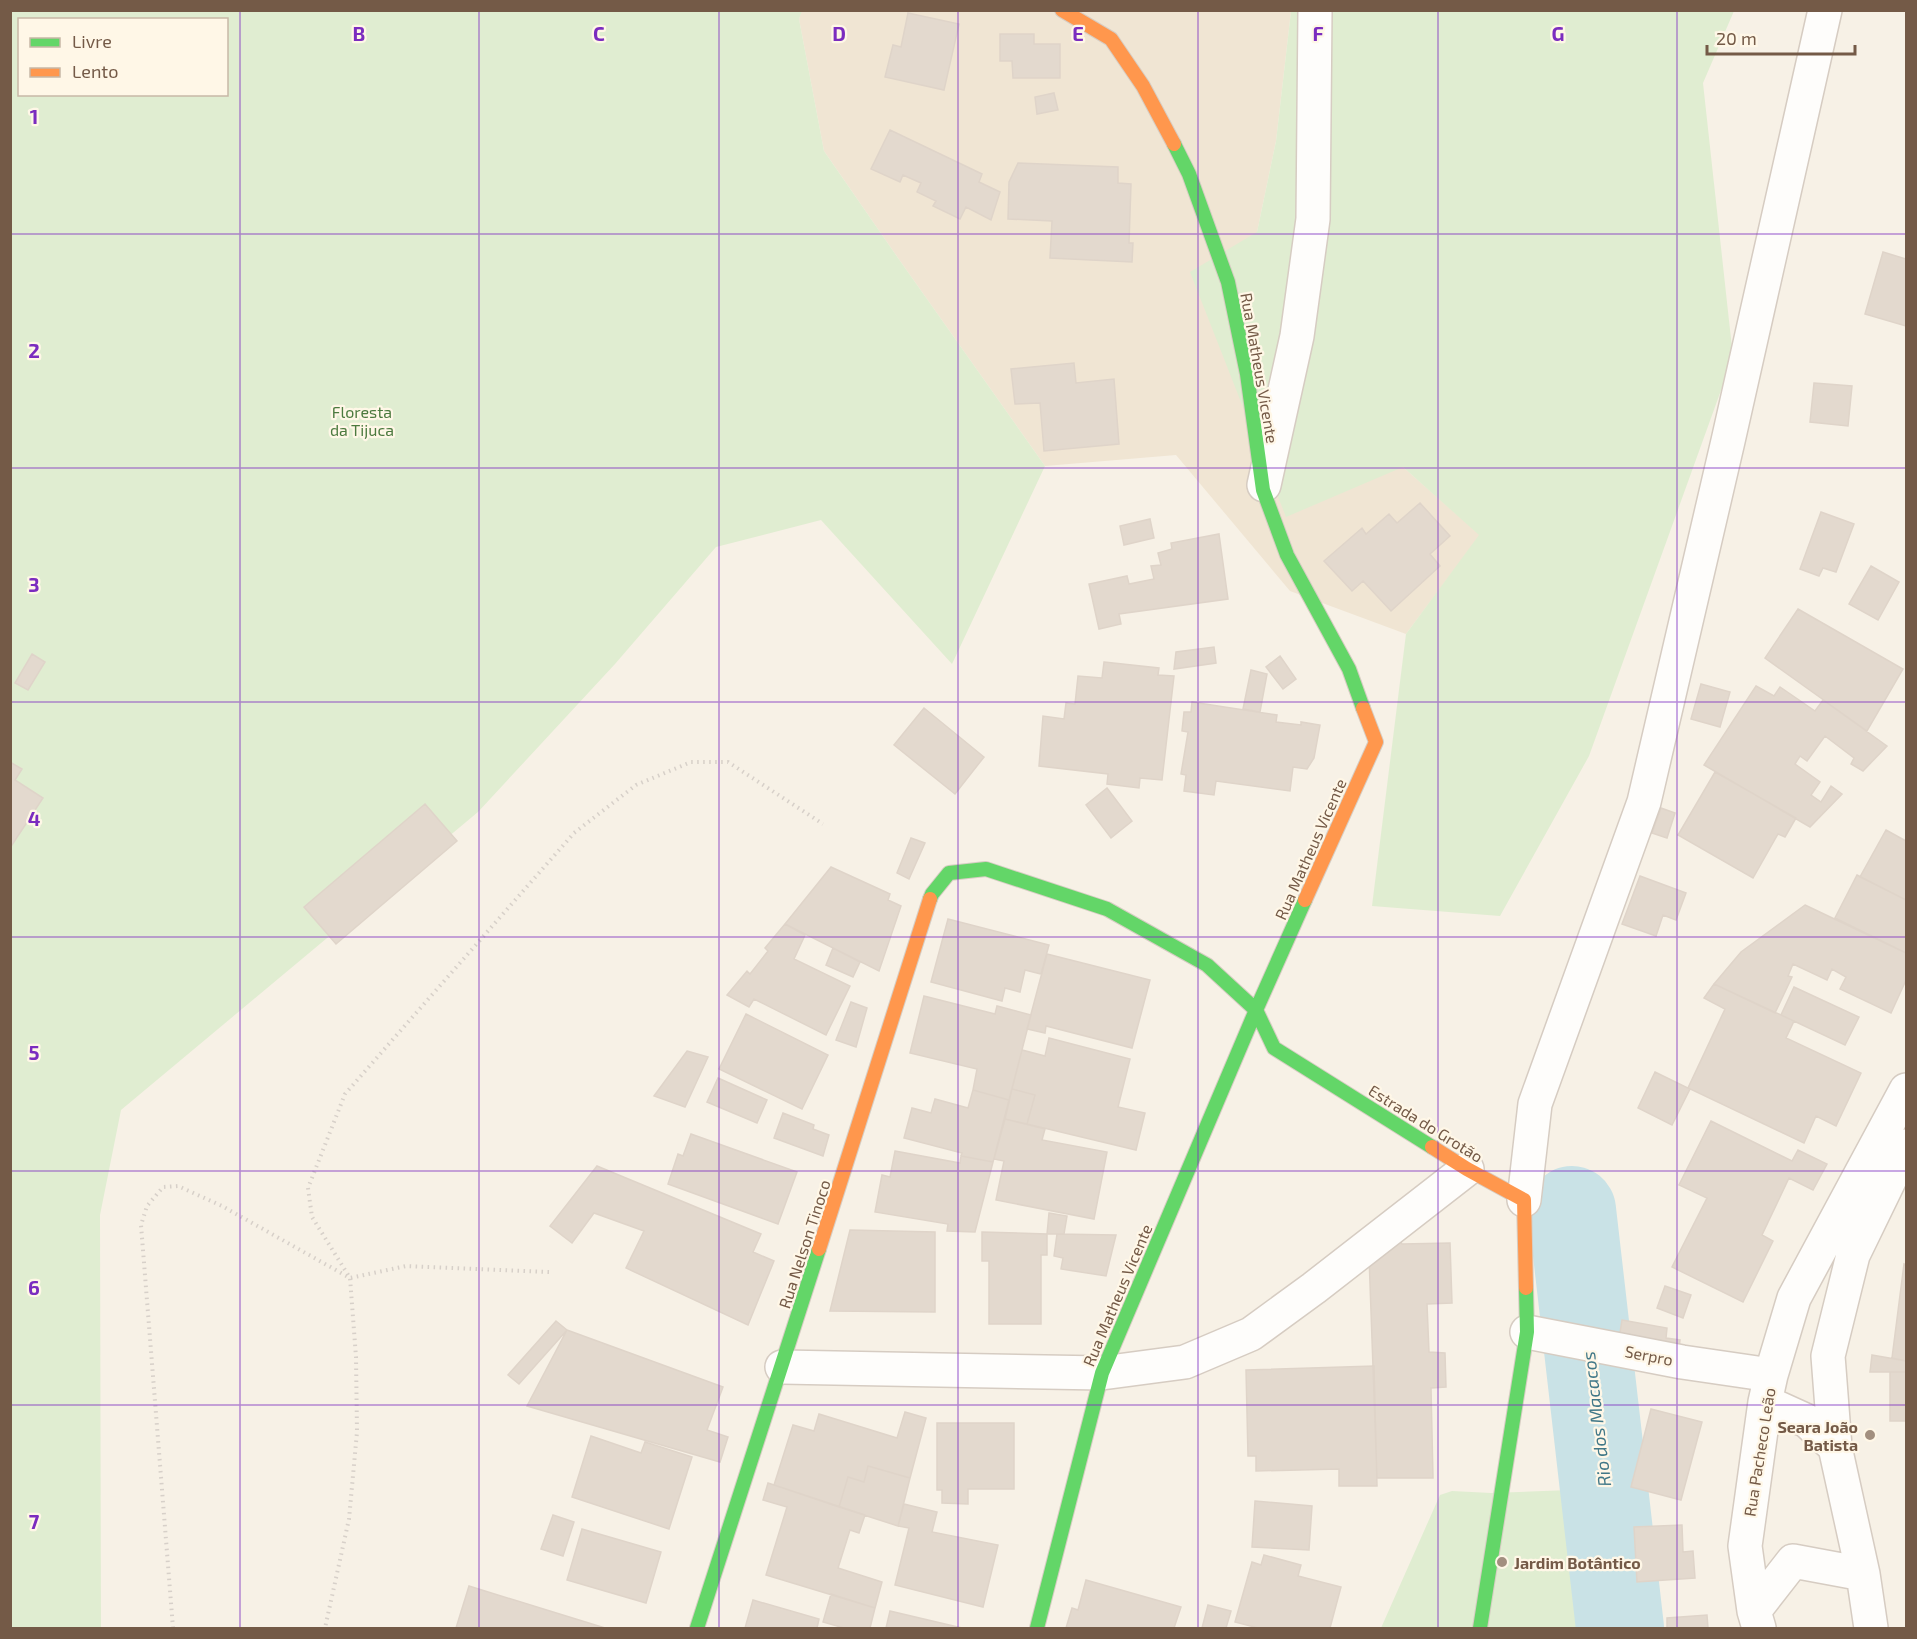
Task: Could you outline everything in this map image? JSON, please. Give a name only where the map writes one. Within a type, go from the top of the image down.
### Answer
[{"type":"street","name":"Rua Matheus Vicente","points":[[1037,1629],[1102,1373],[1256,1010],[1376,742],[1349,669],[1287,555],[1263,490],[1247,374],[1228,282],[1189,174],[1143,86],[1111,39],[1062,10]]},
{"type":"street","points":[[1263,490],[1297,336],[1313,219],[1315,10]]},
{"type":"street","points":[[1480,1629],[1527,1332],[1524,1200],[1535,1104],[1644,802],[1825,10]]},
{"type":"street","name":"Estrada do Grotão","points":[[949,873],[986,869],[1107,909],[1207,965],[1256,1010],[1274,1048],[1467,1169],[1524,1200]]},
{"type":"street","name":"Rua Nelson Tinoco","points":[[696,1629],[932,894],[949,873]]},
{"type":"street","name":"Rua Pacheco Leão","points":[[1757,1620],[1745,1546],[1768,1388],[1794,1298],[1906,1090]]},
{"type":"street","points":[[1871,1629],[1863,1574],[1835,1447],[1827,1356],[1853,1255],[1906,1146]]},
{"type":"street","points":[[782,1367],[1102,1373],[1185,1362],[1251,1334],[1467,1169]]},
{"type":"street","name":"Serpro","points":[[1527,1332],[1682,1362],[1768,1388],[1835,1447]]},
{"type":"street","points":[[1757,1620],[1793,1561],[1863,1574]]},
{"type":"path","points":[[325,1629],[349,1519],[357,1432],[356,1357],[350,1278],[312,1217],[308,1188],[345,1094],[574,833],[636,785],[691,762],[728,762],[822,824]]},
{"type":"path","points":[[173,1629],[141,1225],[147,1206],[163,1187],[178,1186],[222,1206],[350,1278],[406,1266],[549,1272]]},
{"type":"shaded area","points":[[802,10],[1291,11],[1276,141],[1257,232],[1403,467],[1480,535],[1406,634],[1290,591],[1176,455],[1045,466],[824,151],[799,19]]},
{"type":"green space","name":"Floresta da Tijuca","points":[[11,11],[802,11],[799,19],[824,151],[1045,466],[952,664],[821,520],[716,547],[615,664],[478,812],[121,1110],[100,1215],[101,1628],[11,1628]]},
{"type":"green space","points":[[1291,11],[1734,11],[1703,83],[1733,357],[1589,756],[1500,916],[1372,906],[1406,634],[1479,535],[1403,467],[1286,517],[1190,272],[1257,232],[1276,141]]},
{"type":"green space","name":"Jardim Botântico","points":[[1570,1490],[1588,1495],[1600,1628],[1381,1628],[1440,1495],[1452,1491],[1491,1493]]},
{"type":"building","points":[[908,13],[959,24],[944,90],[885,77],[893,45],[901,47]]},
{"type":"building","points":[[1000,34],[1034,34],[1034,44],[1060,44],[1060,78],[1013,78],[1012,61],[1000,61]]},
{"type":"building","points":[[1054,93],[1058,110],[1037,114],[1035,97]]},
{"type":"building","points":[[890,130],[982,174],[979,182],[1000,192],[991,220],[966,207],[960,219],[933,206],[936,201],[917,192],[921,183],[903,175],[900,182],[871,169]]},
{"type":"building","points":[[1018,163],[1118,167],[1118,183],[1131,184],[1129,243],[1133,243],[1132,262],[1050,258],[1052,221],[1008,219],[1009,182]]},
{"type":"building","points":[[1883,252],[1906,259],[1906,326],[1865,314]]},
{"type":"building","points":[[1074,363],[1076,383],[1114,379],[1119,444],[1044,451],[1040,403],[1015,404],[1011,369]]},
{"type":"building","points":[[1814,383],[1852,386],[1848,426],[1810,422]]},
{"type":"building","points":[[1420,503],[1450,536],[1430,554],[1440,566],[1391,611],[1363,581],[1352,591],[1324,561],[1362,528],[1366,534],[1389,514],[1397,523]]},
{"type":"building","points":[[1821,512],[1854,524],[1836,572],[1823,568],[1819,576],[1800,569]]},
{"type":"building","points":[[1150,519],[1154,538],[1124,545],[1120,526]]},
{"type":"building","points":[[1219,534],[1228,599],[1119,614],[1121,624],[1099,629],[1089,584],[1127,576],[1129,584],[1154,579],[1151,566],[1161,565],[1158,553],[1172,549],[1171,543]]},
{"type":"building","points":[[1871,566],[1899,582],[1878,620],[1849,604]]},
{"type":"building","points":[[1798,609],[1903,669],[1867,731],[1765,658]]},
{"type":"building","points":[[1214,647],[1216,663],[1174,669],[1176,652]]},
{"type":"building","points":[[32,654],[45,662],[28,690],[15,683]]},
{"type":"building","points":[[1280,656],[1296,679],[1283,689],[1266,667]]},
{"type":"building","points":[[1104,662],[1159,668],[1158,675],[1174,676],[1162,780],[1140,778],[1139,788],[1107,784],[1108,774],[1039,766],[1043,716],[1064,719],[1066,703],[1075,704],[1078,676],[1102,678]]},
{"type":"building","points":[[1251,670],[1267,674],[1260,712],[1243,709]]},
{"type":"building","points":[[1701,684],[1730,692],[1720,727],[1691,719]]},
{"type":"building","points":[[1756,686],[1774,696],[1780,687],[1815,711],[1823,700],[1887,746],[1863,771],[1851,764],[1854,758],[1825,736],[1807,761],[1800,756],[1795,764],[1820,782],[1811,795],[1821,802],[1831,786],[1842,794],[1810,827],[1704,765]]},
{"type":"building","points":[[1192,702],[1277,715],[1276,722],[1320,725],[1314,758],[1307,769],[1293,767],[1290,791],[1216,781],[1214,795],[1184,791],[1186,775],[1181,774],[1188,732],[1182,731],[1184,712],[1191,712]]},
{"type":"building","points":[[924,708],[984,757],[955,794],[894,745]]},
{"type":"building","points":[[10,762],[22,769],[15,780],[43,798],[10,848]]},
{"type":"building","points":[[1715,772],[1796,818],[1785,837],[1778,834],[1753,878],[1678,835]]},
{"type":"building","points":[[1107,788],[1132,821],[1111,838],[1086,805]]},
{"type":"building","points":[[425,804],[457,841],[336,944],[304,907]]},
{"type":"building","points":[[1661,808],[1675,813],[1667,838],[1652,833]]},
{"type":"building","points":[[1886,830],[1906,841],[1906,900],[1860,877]]},
{"type":"building","points":[[911,838],[925,843],[909,879],[897,873]]},
{"type":"building","points":[[831,867],[890,894],[888,900],[901,906],[879,971],[785,924]]},
{"type":"building","points":[[1857,875],[1906,900],[1906,953],[1835,918]]},
{"type":"building","points":[[1640,876],[1686,893],[1676,920],[1663,915],[1656,936],[1622,924]]},
{"type":"building","points":[[1805,905],[1906,953],[1906,980],[1891,1013],[1840,989],[1846,977],[1832,969],[1827,980],[1793,964],[1788,976],[1792,977],[1775,1013],[1714,984],[1741,952]]},
{"type":"building","points":[[948,919],[1049,945],[1041,974],[1025,970],[1020,992],[1005,988],[1002,1001],[931,982]]},
{"type":"building","points":[[785,924],[805,935],[794,959],[850,986],[826,1035],[754,999],[749,1007],[727,995],[747,971],[750,974],[768,951],[765,948]]},
{"type":"building","points":[[833,948],[860,962],[853,977],[826,965]]},
{"type":"building","points":[[1047,954],[1150,980],[1132,1048],[1046,1026],[1045,1033],[1027,1029]]},
{"type":"building","points":[[1714,984],[1794,1021],[1786,1038],[1861,1073],[1836,1126],[1816,1116],[1804,1143],[1688,1088],[1725,1009],[1704,998]]},
{"type":"building","points":[[1794,987],[1859,1017],[1845,1045],[1781,1015]]},
{"type":"building","points":[[924,996],[995,1014],[997,1006],[1031,1015],[1009,1100],[973,1090],[977,1069],[910,1053]]},
{"type":"building","points":[[851,1002],[867,1008],[856,1047],[836,1040]]},
{"type":"building","points":[[746,1014],[828,1055],[802,1109],[719,1069]]},
{"type":"building","points":[[1049,1038],[1130,1059],[1118,1107],[1145,1113],[1136,1150],[1027,1124],[1035,1095],[1012,1089],[1022,1050],[1045,1056]]},
{"type":"building","points":[[687,1051],[708,1057],[685,1107],[654,1096]]},
{"type":"building","points":[[1655,1072],[1690,1089],[1672,1125],[1638,1108]]},
{"type":"building","points":[[718,1078],[767,1100],[757,1123],[707,1102]]},
{"type":"building","points":[[1012,1089],[1035,1095],[1027,1124],[1005,1119]]},
{"type":"building","points":[[973,1090],[1009,1100],[993,1162],[961,1156],[962,1153],[904,1138],[912,1108],[931,1113],[935,1099],[968,1108]]},
{"type":"building","points":[[783,1113],[814,1125],[813,1129],[829,1135],[823,1156],[774,1138]]},
{"type":"building","points":[[1005,1119],[1045,1129],[1042,1140],[1107,1152],[1094,1219],[996,1200],[1004,1161],[994,1159]]},
{"type":"building","points":[[1711,1121],[1792,1161],[1798,1150],[1827,1164],[1813,1190],[1789,1178],[1762,1235],[1773,1241],[1743,1302],[1672,1267],[1707,1198],[1679,1185]]},
{"type":"building","points":[[691,1134],[797,1172],[778,1224],[668,1184],[678,1154],[683,1156]]},
{"type":"building","points":[[895,1151],[960,1163],[961,1156],[993,1162],[975,1232],[947,1231],[948,1224],[875,1212],[882,1175],[890,1177]]},
{"type":"building","points":[[597,1166],[761,1234],[753,1252],[774,1261],[748,1325],[626,1268],[644,1231],[594,1213],[572,1243],[550,1226]]},
{"type":"building","points":[[1049,1213],[1067,1216],[1064,1234],[1047,1234]]},
{"type":"building","points":[[850,1230],[935,1232],[935,1312],[830,1311]]},
{"type":"building","points":[[982,1232],[1047,1234],[1047,1255],[1041,1255],[1041,1324],[989,1324],[989,1261],[982,1261]]},
{"type":"building","points":[[1057,1234],[1116,1235],[1106,1276],[1061,1269],[1063,1258],[1054,1256]]},
{"type":"building","points":[[1401,1242],[1402,1244],[1450,1243],[1452,1303],[1427,1304],[1429,1352],[1445,1353],[1446,1387],[1431,1388],[1433,1478],[1377,1478],[1369,1256]]},
{"type":"building","points":[[1904,1264],[1906,1265],[1906,1361],[1892,1358]]},
{"type":"building","points":[[1665,1286],[1691,1295],[1683,1318],[1657,1308]]},
{"type":"building","points":[[1622,1320],[1667,1328],[1666,1338],[1680,1340],[1679,1349],[1619,1339]]},
{"type":"building","points":[[556,1321],[567,1330],[519,1384],[508,1375]]},
{"type":"building","points":[[567,1330],[723,1387],[707,1430],[728,1437],[720,1462],[527,1406]]},
{"type":"building","points":[[1872,1355],[1906,1361],[1906,1372],[1870,1372]]},
{"type":"building","points":[[1374,1366],[1377,1486],[1339,1486],[1339,1469],[1256,1471],[1256,1456],[1248,1456],[1246,1370]]},
{"type":"building","points":[[1890,1372],[1906,1372],[1906,1421],[1890,1421]]},
{"type":"building","points":[[1651,1409],[1702,1422],[1681,1500],[1631,1487]]},
{"type":"building","points":[[905,1412],[926,1418],[910,1478],[868,1466],[864,1482],[848,1477],[839,1507],[774,1485],[793,1425],[814,1431],[819,1414],[897,1438]]},
{"type":"building","points":[[937,1423],[1014,1423],[1014,1489],[968,1489],[968,1504],[942,1503],[942,1490],[937,1490]]},
{"type":"building","points":[[591,1436],[641,1453],[645,1442],[692,1457],[669,1529],[572,1497]]},
{"type":"building","points":[[868,1466],[910,1478],[898,1526],[839,1507],[848,1477],[864,1482]]},
{"type":"building","points":[[768,1483],[865,1515],[859,1533],[850,1530],[838,1568],[882,1582],[875,1608],[766,1575],[787,1507],[763,1500]]},
{"type":"building","points":[[1255,1501],[1312,1506],[1309,1550],[1252,1547]]},
{"type":"building","points":[[904,1504],[937,1512],[932,1532],[998,1545],[983,1607],[895,1585],[909,1528],[898,1526]]},
{"type":"building","points":[[553,1515],[574,1522],[563,1556],[541,1549]]},
{"type":"building","points":[[1682,1525],[1683,1552],[1693,1551],[1695,1578],[1637,1582],[1634,1527]]},
{"type":"building","points":[[582,1529],[661,1552],[646,1603],[567,1580]]},
{"type":"building","points":[[1264,1555],[1301,1565],[1298,1576],[1341,1587],[1330,1628],[1258,1628],[1235,1622],[1252,1562],[1261,1565]]},
{"type":"building","points":[[1086,1580],[1181,1607],[1174,1628],[1066,1628],[1072,1608],[1078,1610]]},
{"type":"building","points":[[469,1586],[605,1628],[456,1628]]},
{"type":"building","points":[[831,1594],[875,1608],[870,1628],[844,1628],[823,1622]]},
{"type":"building","points":[[753,1600],[819,1619],[817,1628],[745,1628]]},
{"type":"building","points":[[1208,1605],[1231,1611],[1226,1628],[1202,1628]]},
{"type":"building","points":[[890,1611],[962,1628],[886,1628]]},
{"type":"building","points":[[1707,1615],[1708,1628],[1667,1628],[1667,1618]]},
{"type":"waterway","name":"Rio dos Macacos","points":[[1572,1210],[1620,1628]]},
{"type":"traffic: fast","points":[[1174,144],[1189,174],[1228,282],[1247,374],[1263,490],[1287,555],[1349,669],[1363,708]]},
{"type":"traffic: fast","points":[[930,899],[949,873],[986,869],[1107,909],[1207,965],[1256,1010],[1274,1048],[1432,1147]]},
{"type":"traffic: fast","points":[[1037,1628],[1102,1373],[1305,900]]},
{"type":"traffic: fast","points":[[697,1628],[819,1249]]},
{"type":"traffic: fast","points":[[1480,1628],[1527,1332],[1526,1288]]},
{"type":"traffic: slow","points":[[1062,10],[1111,39],[1143,86],[1174,144]]},
{"type":"traffic: slow","points":[[1305,900],[1376,742],[1363,708]]},
{"type":"traffic: slow","points":[[819,1249],[930,899]]},
{"type":"traffic: slow","points":[[1432,1147],[1524,1200],[1526,1288]]},
{"type":"place","name":"Seara João Batista","points":[[1870,1435]]},
{"type":"place","name":"Jardim Botântico","points":[[1502,1562]]}]
